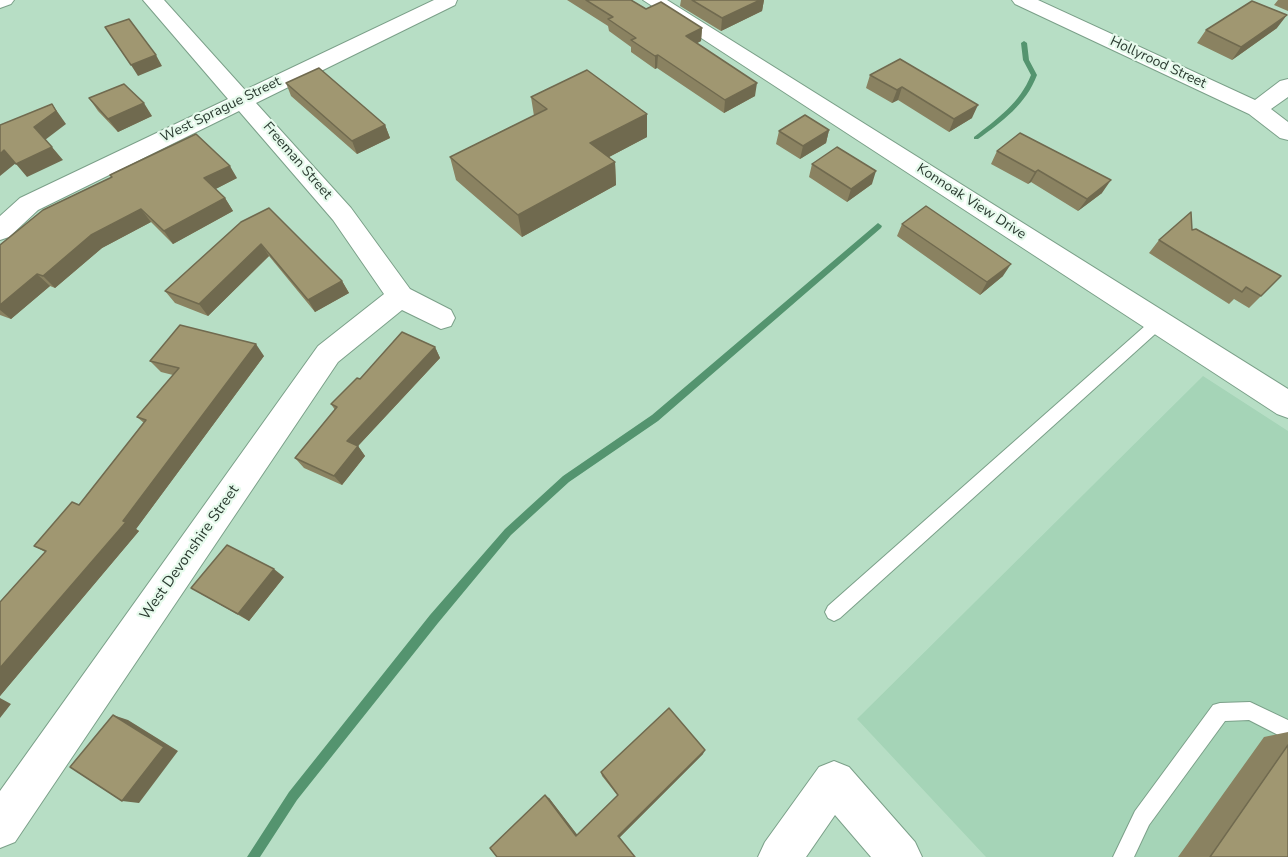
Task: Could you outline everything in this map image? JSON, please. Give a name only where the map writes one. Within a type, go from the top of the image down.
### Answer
[{"type":"street","points":[[0,2],[4,0]]},
{"type":"street","name":"Freeman Street","points":[[153,0],[243,99],[342,214],[400,296],[441,318]]},
{"type":"street","name":"Konnoak View Drive","points":[[653,0],[1288,405]]},
{"type":"street","name":"Hollyrood Street","points":[[1022,0],[1257,109],[1288,133]]},
{"type":"street","name":"West Sprague Street","points":[[0,231],[29,204],[448,1]]},
{"type":"street","points":[[1257,109],[1288,86]]},
{"type":"street","name":"West Devonshire Street","points":[[0,827],[328,354],[400,296]]},
{"type":"street","points":[[780,857],[834,782],[900,857]]},
{"type":"lane","points":[[834,612],[1159,322]]},
{"type":"lane","points":[[1123,857],[1142,818],[1220,712],[1250,711],[1288,730]]},
{"type":"shaded area","points":[[1203,376],[1288,431],[1288,857],[986,857],[857,719]]},
{"type":"building","points":[[586,0],[631,0],[646,9],[661,2],[702,28],[686,36],[757,83],[725,100],[658,55],[655,56],[631,40],[636,38],[608,19],[613,17]]},
{"type":"building","points":[[692,0],[760,0],[722,18]]},
{"type":"building","points":[[1252,1],[1287,15],[1241,47],[1206,30]]},
{"type":"building","points":[[129,19],[156,55],[131,65],[105,27]]},
{"type":"building","points":[[900,59],[978,105],[954,119],[902,87],[897,90],[870,75]]},
{"type":"building","points":[[319,68],[385,125],[352,141],[286,83]]},
{"type":"building","points":[[587,70],[647,114],[590,143],[615,162],[518,215],[450,157],[547,109],[531,97]]},
{"type":"building","points":[[124,84],[144,103],[108,119],[89,98]]},
{"type":"building","points":[[52,104],[56,111],[34,127],[52,147],[16,164],[4,150],[0,154],[0,125]]},
{"type":"building","points":[[805,115],[829,130],[803,146],[779,131]]},
{"type":"building","points":[[1020,133],[1111,180],[1087,199],[1038,170],[1035,172],[997,151]]},
{"type":"building","points":[[196,134],[230,166],[204,178],[225,198],[164,231],[141,209],[91,235],[43,276],[37,274],[0,305],[0,245],[43,210]]},
{"type":"building","points":[[837,147],[876,171],[851,189],[812,164]]},
{"type":"building","points":[[926,206],[1011,264],[987,282],[902,224]]},
{"type":"building","points":[[269,208],[342,281],[308,300],[261,244],[199,304],[165,291],[241,222]]},
{"type":"building","points":[[1191,212],[1192,230],[1196,229],[1281,276],[1261,296],[1246,287],[1242,292],[1159,240]]},
{"type":"building","points":[[180,325],[256,344],[123,521],[126,522],[0,668],[0,602],[46,551],[34,546],[72,502],[79,505],[146,420],[137,417],[179,368],[150,361]]},
{"type":"building","points":[[402,332],[435,347],[347,441],[358,446],[334,476],[295,458],[337,407],[331,404],[357,378],[360,379]]},
{"type":"building","points":[[227,545],[274,569],[238,614],[191,588]]},
{"type":"building","points":[[669,708],[705,750],[618,836],[635,857],[497,857],[490,848],[545,795],[576,836],[618,795],[601,772]]},
{"type":"building","points":[[113,715],[164,747],[122,801],[70,767]]},
{"type":"building","points":[[1288,745],[1288,857],[1210,857]]},
{"type":"waterway","points":[[976,138],[1010,111],[1030,85],[1034,75],[1026,60],[1024,43]]},
{"type":"waterway","points":[[253,857],[293,796],[434,619],[508,532],[566,479],[655,418],[878,226]]}]
